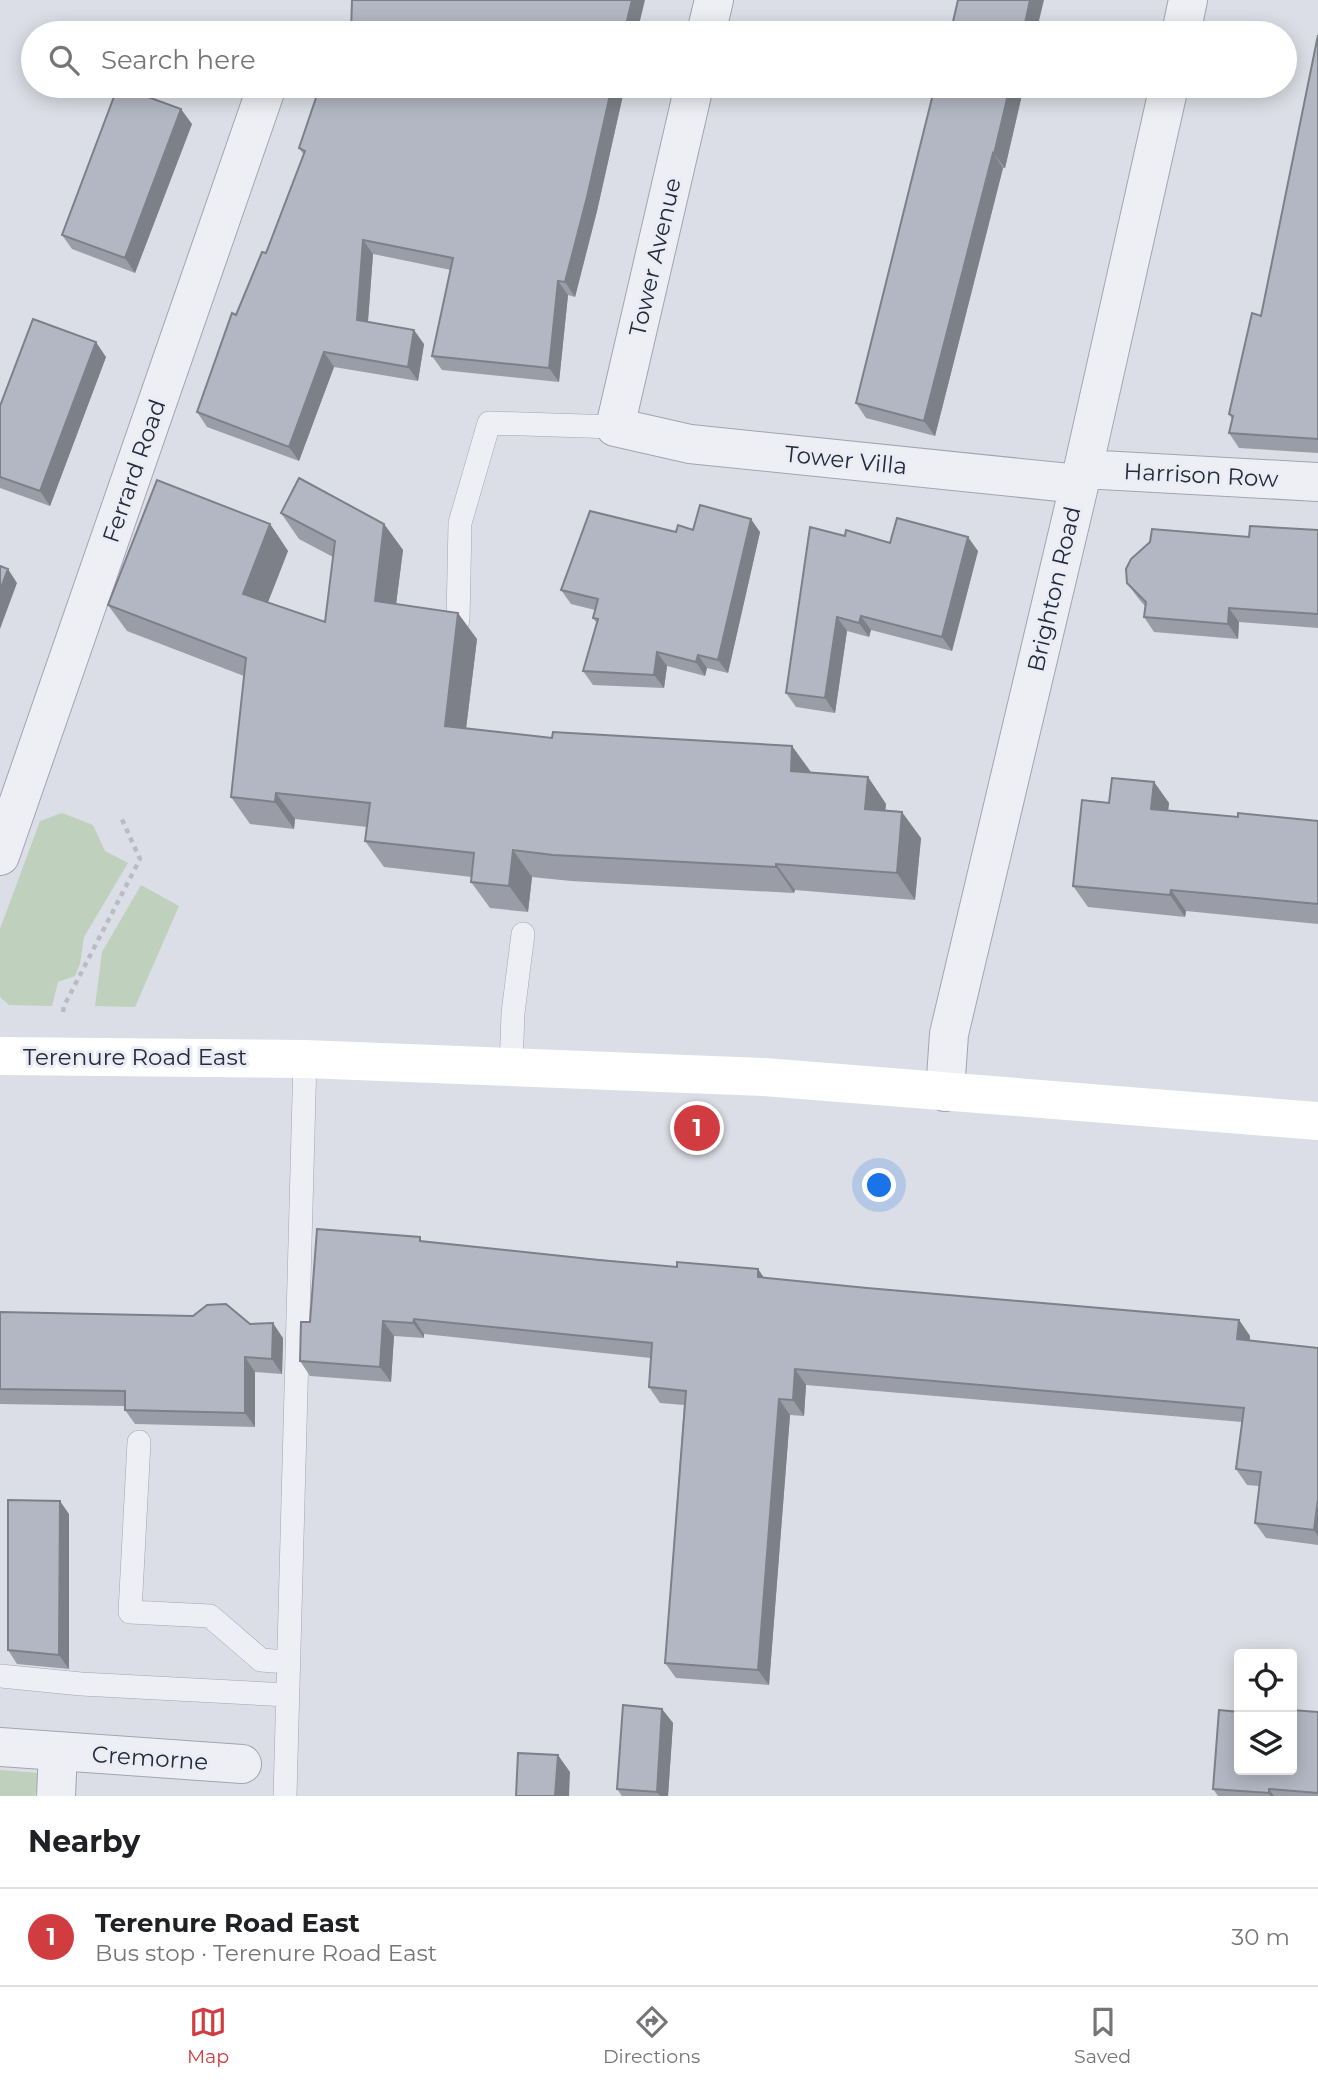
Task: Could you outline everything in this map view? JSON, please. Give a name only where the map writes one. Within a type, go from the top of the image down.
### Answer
[{"type":"main road","name":"Terenure Road East","points":[[0,1056],[305,1059],[764,1077],[1318,1121]]},
{"type":"street","points":[[709,21],[714,0]]},
{"type":"street","points":[[1184,21],[1188,0]]},
{"type":"street","name":"Ferrard Road","points":[[0,856],[263,98]]},
{"type":"street","name":"Tower Avenue","points":[[615,428],[691,98]]},
{"type":"street","name":"Brighton Road","points":[[945,1092],[949,1034],[1081,476],[1166,98]]},
{"type":"street","name":"Tower Villa","points":[[615,428],[690,444],[1081,476]]},
{"type":"street","name":"Harrison Row","points":[[1081,476],[1318,482]]},
{"type":"street","name":"Cremorne","points":[[0,1747],[242,1764]]},
{"type":"street","name":"Cremorne","points":[[56,1796],[58,1751]]},
{"type":"lane","points":[[458,620],[460,523],[489,423],[615,428]]},
{"type":"lane","points":[[511,1067],[513,1013],[523,934]]},
{"type":"lane","points":[[285,1796],[305,1059]]},
{"type":"lane","points":[[139,1442],[130,1612],[210,1616],[261,1660],[287,1662]]},
{"type":"lane","points":[[0,1676],[81,1684],[288,1695]]},
{"type":"path","points":[[59,1057],[64,1006],[140,859],[121,816]]},
{"type":"green space","points":[[62,813],[93,825],[105,851],[128,863],[84,937],[80,964],[75,976],[58,982],[52,1006],[9,1005],[0,997],[0,929],[40,821]]},
{"type":"green space","points":[[141,885],[179,906],[135,1007],[95,1006],[102,952]]},
{"type":"green space","points":[[0,1770],[40,1773],[35,1796],[0,1796]]},
{"type":"building","points":[[352,0],[632,0],[627,21],[351,21]]},
{"type":"building","points":[[958,0],[1030,0],[1026,21],[953,21]]},
{"type":"building","points":[[1318,35],[1318,439],[1229,433],[1233,416],[1229,414],[1252,313],[1261,316]]},
{"type":"building","points":[[113,98],[151,98],[181,109],[125,258],[62,235]]},
{"type":"building","points":[[316,98],[609,98],[565,282],[558,281],[549,368],[432,356],[453,258],[363,240],[357,320],[414,330],[408,367],[324,352],[289,447],[197,412],[232,313],[236,315],[262,252],[266,253],[305,151],[299,148]]},
{"type":"building","points":[[932,98],[1007,98],[924,421],[856,403]]},
{"type":"building","points":[[33,319],[96,342],[40,491],[0,477],[0,406]]},
{"type":"building","points":[[299,478],[384,524],[375,601],[458,613],[445,726],[552,738],[553,732],[792,746],[791,771],[868,777],[865,809],[902,812],[897,873],[776,864],[776,867],[553,855],[513,850],[509,886],[471,882],[474,853],[365,841],[370,803],[276,793],[275,802],[231,797],[246,658],[108,605],[157,480],[270,524],[243,594],[325,622],[335,541],[281,513]]},
{"type":"building","points":[[700,505],[751,519],[718,660],[698,655],[696,662],[657,652],[654,675],[583,671],[598,619],[593,618],[598,599],[561,590],[590,511],[676,532],[678,525],[693,530]]},
{"type":"building","points":[[897,518],[968,537],[942,637],[861,616],[859,623],[837,617],[825,698],[786,693],[810,527],[845,536],[846,530],[890,543]]},
{"type":"building","points":[[1250,526],[1318,530],[1318,614],[1229,608],[1228,624],[1144,617],[1146,602],[1127,583],[1126,569],[1131,559],[1150,542],[1152,529],[1249,537]]},
{"type":"building","points":[[0,566],[8,569],[0,590]]},
{"type":"building","points":[[1112,778],[1154,782],[1151,809],[1238,817],[1238,813],[1318,821],[1318,904],[1171,890],[1170,895],[1073,886],[1082,800],[1109,803]]},
{"type":"building","points":[[317,1229],[420,1237],[420,1241],[599,1260],[677,1267],[677,1262],[758,1269],[758,1277],[867,1288],[1239,1320],[1237,1339],[1318,1348],[1318,1499],[1314,1530],[1255,1523],[1261,1472],[1236,1469],[1244,1408],[795,1369],[793,1400],[779,1399],[758,1670],[665,1663],[686,1391],[649,1387],[652,1343],[414,1319],[413,1323],[383,1321],[380,1367],[300,1361],[301,1322],[310,1322]]},
{"type":"building","points":[[226,1304],[250,1324],[273,1323],[272,1359],[245,1357],[245,1413],[125,1410],[125,1391],[0,1389],[0,1312],[193,1316],[207,1305]]},
{"type":"building","points":[[8,1500],[60,1501],[59,1655],[8,1650]]},
{"type":"building","points":[[623,1705],[662,1709],[657,1792],[617,1789]]},
{"type":"building","points":[[1219,1710],[1234,1712],[1234,1775],[1297,1775],[1297,1710],[1318,1712],[1318,1793],[1269,1789],[1269,1793],[1213,1789]]},
{"type":"building","points":[[518,1753],[558,1755],[555,1796],[516,1796]]},
{"type":"place","name":"Terenure Road East","points":[[697,1128]]}]
